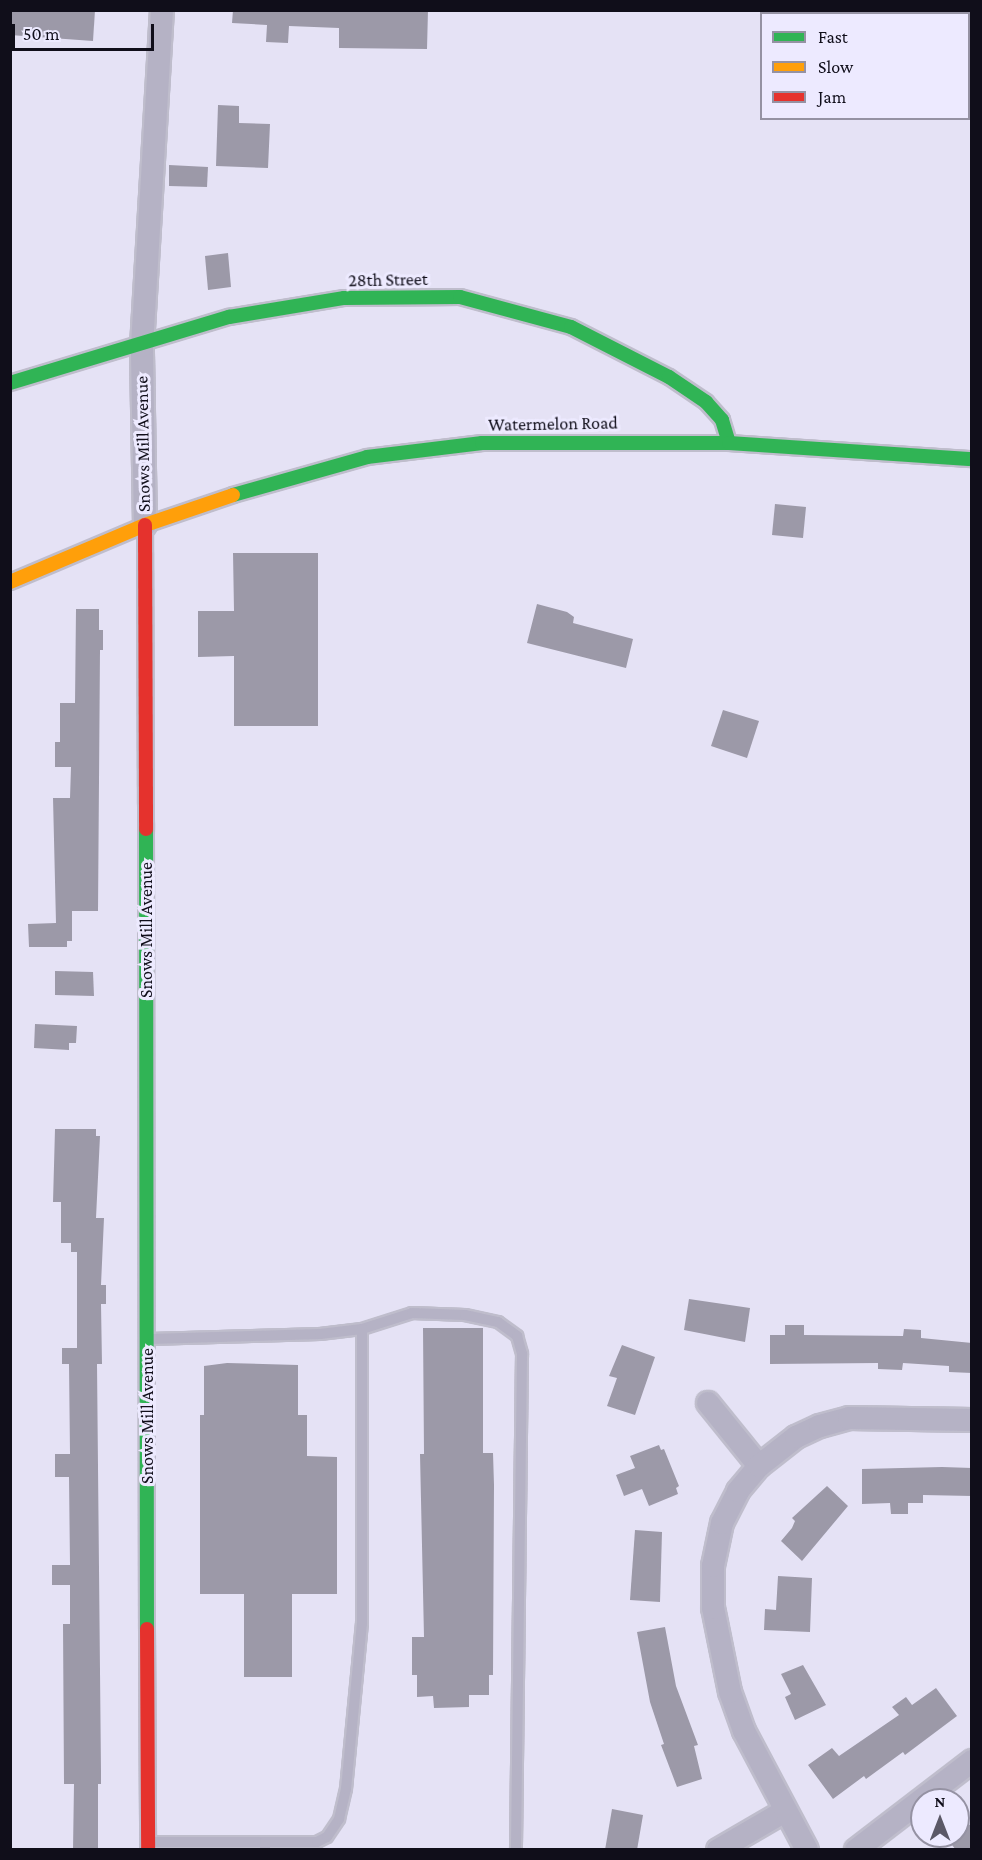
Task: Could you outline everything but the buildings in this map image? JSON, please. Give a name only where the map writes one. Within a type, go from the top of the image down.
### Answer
[{"type":"main road","name":"28th Street","points":[[10,383],[142,346],[229,317],[344,298],[460,297],[571,327],[669,376],[712,408],[722,420],[729,443]]},
{"type":"main road","name":"Watermelon Road","points":[[10,582],[145,525],[264,485],[367,457],[482,443],[729,443],[972,459]]},
{"type":"main road","name":"Snows Mill Avenue","points":[[145,525],[148,1846]]},
{"type":"street","name":"Snows Mill Avenue","points":[[145,525],[142,346],[162,10]]},
{"type":"street","points":[[708,1403],[759,1466]]},
{"type":"street","points":[[807,1850],[744,1731],[730,1692],[713,1608],[713,1566],[722,1523],[738,1491],[759,1466],[796,1437],[849,1418],[972,1420]]},
{"type":"street","points":[[856,1850],[972,1761]]},
{"type":"street","points":[[718,1850],[785,1811]]},
{"type":"lane","points":[[147,1339],[320,1334],[362,1329],[412,1312],[465,1315],[498,1322],[517,1336],[522,1354],[516,1850]]},
{"type":"lane","points":[[148,1846],[265,1846],[317,1842],[327,1837],[339,1819],[346,1789],[362,1623],[362,1329]]},
{"type":"traffic: fast","points":[[10,383],[229,317],[344,298],[460,297],[571,327],[669,377],[706,402],[722,420],[729,443]]},
{"type":"traffic: fast","points":[[233,495],[367,457],[482,443],[729,443],[972,459]]},
{"type":"traffic: fast","points":[[146,829],[147,1629]]},
{"type":"traffic: slow","points":[[10,582],[145,525],[233,495]]},
{"type":"traffic: jam","points":[[145,525],[146,829]]},
{"type":"traffic: jam","points":[[147,1629],[148,1850]]}]
